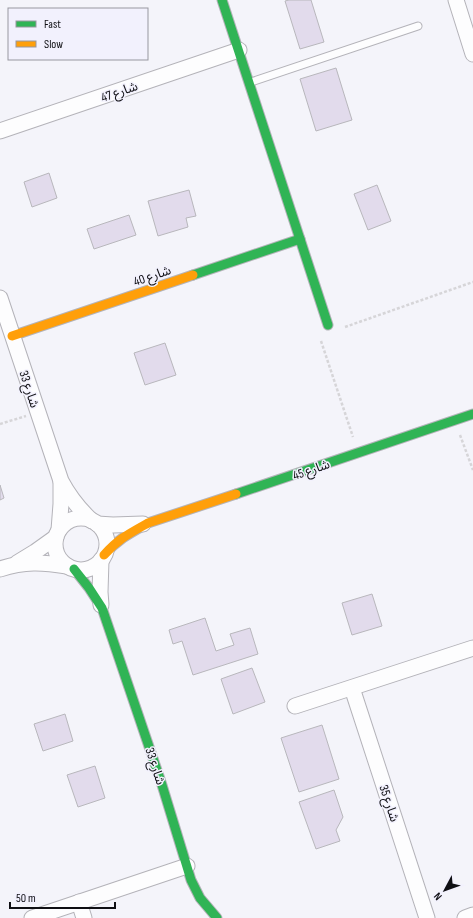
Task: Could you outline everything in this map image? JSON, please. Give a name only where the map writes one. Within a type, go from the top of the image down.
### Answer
[{"type":"street","points":[[222,0],[328,325]]},
{"type":"street","points":[[456,0],[473,54]]},
{"type":"street","name":"شارع 47","points":[[0,131],[239,50]]},
{"type":"street","name":"شارع 40","points":[[12,336],[300,239]]},
{"type":"street","name":"شارع 33","points":[[0,298],[60,480],[66,491],[82,512],[94,522]]},
{"type":"street","name":"شارع 45","points":[[103,558],[123,537],[148,523],[473,414]]},
{"type":"street","name":"شارع 33","points":[[58,533],[61,504],[60,480]]},
{"type":"street","points":[[0,569],[14,565],[38,563],[71,567],[80,570],[92,568],[103,558],[107,542],[105,535],[102,529],[94,522],[84,518],[70,520],[58,533],[35,552],[14,565]]},
{"type":"street","name":"شارع 45","points":[[94,522],[119,525],[148,523]]},
{"type":"street","points":[[58,533],[55,543],[58,556],[62,562],[71,567]]},
{"type":"street","name":"شارع 33","points":[[102,608],[100,592],[103,558]]},
{"type":"street","name":"شارع 33","points":[[71,567],[89,586],[102,608],[146,737],[191,880],[200,898],[217,918]]},
{"type":"street","points":[[295,706],[473,648]]},
{"type":"street","name":"شارع 35","points":[[352,688],[427,918]]},
{"type":"street","points":[[32,918],[187,866]]},
{"type":"street","points":[[79,902],[84,918]]},
{"type":"street","points":[[465,918],[473,915]]},
{"type":"lane","points":[[249,83],[418,26]]},
{"type":"path","points":[[343,328],[473,282]]},
{"type":"path","points":[[328,325],[322,332],[322,343],[358,453]]},
{"type":"path","points":[[0,424],[38,412]]},
{"type":"path","points":[[455,420],[473,470]]},
{"type":"building","points":[[311,0],[324,42],[300,49],[285,1]]},
{"type":"building","points":[[336,68],[352,120],[316,131],[300,79]]},
{"type":"building","points":[[49,173],[57,198],[32,207],[24,182]]},
{"type":"building","points":[[377,185],[391,221],[368,230],[354,194]]},
{"type":"building","points":[[189,190],[196,216],[186,218],[188,227],[158,236],[148,201]]},
{"type":"building","points":[[129,215],[136,235],[94,249],[87,229]]},
{"type":"building","points":[[165,343],[176,375],[145,385],[134,353]]},
{"type":"building","points":[[0,485],[4,498],[0,500]]},
{"type":"building","points":[[372,594],[382,626],[352,635],[342,603]]},
{"type":"building","points":[[205,618],[216,651],[234,645],[230,634],[250,628],[258,654],[193,675],[182,641],[173,644],[169,630]]},
{"type":"building","points":[[252,668],[265,702],[233,714],[221,679]]},
{"type":"building","points":[[65,714],[73,741],[43,751],[34,724]]},
{"type":"building","points":[[322,725],[339,779],[299,792],[281,738]]},
{"type":"building","points":[[95,766],[105,798],[78,807],[67,775]]},
{"type":"building","points":[[334,790],[343,817],[336,830],[340,841],[316,849],[299,802]]},
{"type":"traffic: fast","points":[[222,0],[328,325]]},
{"type":"traffic: fast","points":[[193,275],[300,239]]},
{"type":"traffic: fast","points":[[236,494],[473,414]]},
{"type":"traffic: fast","points":[[74,569],[102,608],[162,785],[191,880],[200,898],[217,918]]},
{"type":"traffic: slow","points":[[12,336],[193,275]]},
{"type":"traffic: slow","points":[[104,555],[119,540],[148,523],[236,494]]}]
